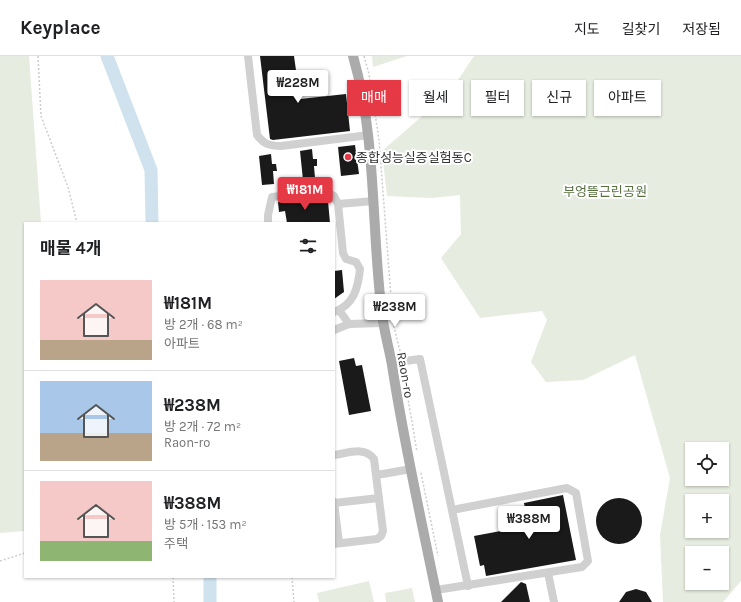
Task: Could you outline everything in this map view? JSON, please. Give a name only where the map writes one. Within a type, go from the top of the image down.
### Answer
[{"type":"main road","name":"Raon-ro","points":[[353,56],[369,135],[377,263],[383,323],[397,362],[397,400],[416,469],[438,602]]},
{"type":"lane","points":[[248,56],[257,135],[262,142],[270,146],[281,146],[369,135]]},
{"type":"lane","points":[[268,222],[272,197],[323,191],[334,196],[338,204],[343,253],[346,259],[356,262],[360,269],[358,286],[352,300],[337,311],[349,324]]},
{"type":"lane","points":[[338,204],[374,201]]},
{"type":"lane","points":[[335,330],[349,324],[383,323]]},
{"type":"lane","points":[[397,362],[420,359],[468,586]]},
{"type":"lane","points":[[335,455],[364,451],[370,453],[374,459],[383,531],[381,536],[377,539],[337,543],[335,516]]},
{"type":"lane","points":[[377,475],[416,469]]},
{"type":"lane","points":[[436,590],[582,567],[588,560],[576,493],[567,488],[452,510]]},
{"type":"lane","points":[[335,502],[379,498]]},
{"type":"lane","points":[[548,573],[554,602]]},
{"type":"path","points":[[38,56],[41,116],[60,162],[77,222]]},
{"type":"path","points":[[364,56],[369,74],[379,140],[397,362],[417,454]]},
{"type":"path","points":[[416,469],[438,556]]},
{"type":"path","points":[[0,561],[24,553]]},
{"type":"path","points":[[173,578],[174,602]]},
{"type":"path","points":[[292,578],[294,602]]},
{"type":"green space","points":[[0,56],[29,56],[41,222],[24,222],[24,531],[0,533]]},
{"type":"green space","points":[[372,56],[407,56],[373,67]]},
{"type":"green space","name":"부엉뜰근린공원","points":[[474,56],[741,56],[741,581],[723,602],[663,602],[660,535],[670,478],[635,355],[583,380],[546,382],[531,362],[547,320],[542,311],[480,318],[441,258],[461,234],[460,195],[432,198],[387,196],[382,151],[422,116],[463,116],[463,80],[458,80]]},
{"type":"green space","points":[[369,581],[374,602],[319,602],[317,593]]},
{"type":"green space","points":[[412,588],[415,602],[386,602],[385,593]]},
{"type":"building","points":[[260,56],[294,56],[300,99],[346,94],[347,116],[348,116],[350,131],[273,140],[270,139]]},
{"type":"building","name":"종합성능실증실험동C","points":[[355,145],[359,174],[341,176],[338,147]]},
{"type":"building","points":[[312,149],[313,159],[317,159],[317,166],[314,166],[315,178],[303,180],[300,151]]},
{"type":"building","points":[[271,154],[272,164],[276,164],[277,171],[273,171],[274,184],[262,185],[259,156]]},
{"type":"building","points":[[312,198],[313,203],[328,201],[330,222],[287,222],[285,211],[279,212],[278,202]]},
{"type":"building","points":[[342,270],[344,292],[335,298],[335,271]]},
{"type":"building","points":[[354,358],[356,366],[362,365],[371,411],[349,415],[339,361]]},
{"type":"building","points":[[563,495],[576,560],[486,576],[484,565],[480,566],[474,536],[528,526],[524,503]]},
{"type":"building","points":[[619,498],[632,502],[638,508],[642,521],[638,534],[632,540],[619,544],[606,540],[600,534],[596,521],[600,508],[606,502]]},
{"type":"building","points":[[521,582],[526,584],[530,602],[501,602]]},
{"type":"building","points":[[636,589],[646,592],[652,602],[619,602],[626,592]]},
{"type":"waterway","points":[[107,56],[151,170],[152,222]]},
{"type":"waterway","points":[[210,578],[210,602]]},
{"type":"place","name":"종합성능실증실험동C","points":[[348,157]]}]
